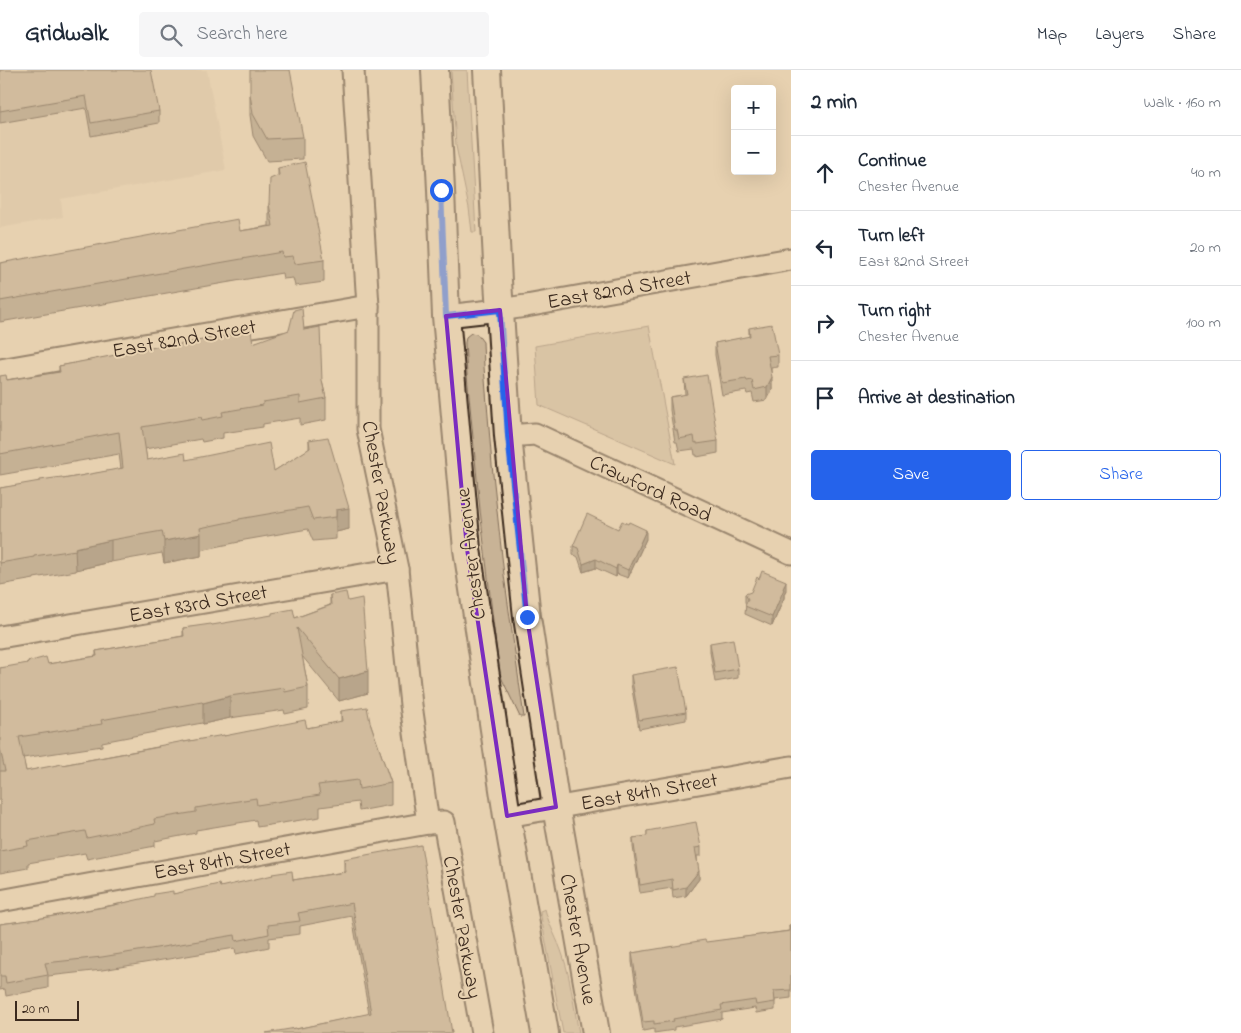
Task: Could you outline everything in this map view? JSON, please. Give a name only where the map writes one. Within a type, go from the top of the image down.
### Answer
[{"type":"main road","name":"Chester Avenue","points":[[435,70],[446,316],[467,549],[507,816],[545,1033]]},
{"type":"main road","name":"Chester Avenue","points":[[487,70],[508,436],[527,617],[556,807],[596,1033]]},
{"type":"street","name":"Chester Parkway","points":[[353,70],[368,306],[368,429],[397,569],[411,706],[482,1033]]},
{"type":"street","name":"East 82nd Street","points":[[446,316],[500,310],[791,259]]},
{"type":"street","name":"East 82nd Street","points":[[0,370],[368,306]]},
{"type":"street","name":"Crawford Road","points":[[508,436],[535,434],[791,552]]},
{"type":"street","name":"East 83rd Street","points":[[0,637],[397,569]]},
{"type":"street","name":"East 84th Street","points":[[507,816],[791,767]]},
{"type":"street","name":"East 84th Street","points":[[0,900],[436,822]]},
{"type":"highlighted area","points":[[500,310],[527,617],[556,807],[507,816],[467,549],[446,316]]},
{"type":"shaded area","points":[[0,70],[207,70],[226,170],[61,199],[63,217],[0,228]]},
{"type":"shaded area","points":[[451,70],[467,70],[476,232],[472,232],[456,146]]},
{"type":"shaded area","points":[[649,326],[675,464],[539,405],[535,346]]},
{"type":"shaded area","points":[[471,333],[477,334],[483,342],[492,465],[504,575],[524,717],[520,717],[499,671],[480,510],[467,375],[465,343],[466,337]]},
{"type":"shaded area","points":[[545,909],[566,965],[579,1033],[563,1033],[540,911]]},
{"type":"building","points":[[0,70],[151,70],[159,111],[91,123],[86,96],[0,111]]},
{"type":"building","points":[[250,70],[290,70],[303,137],[267,139],[253,114],[250,94]]},
{"type":"building","points":[[305,162],[324,260],[295,264],[293,256],[283,257],[282,252],[0,301],[0,263],[238,219],[240,231],[273,226],[269,204],[270,179],[279,175],[278,168]]},
{"type":"building","points":[[302,308],[304,330],[320,327],[322,381],[326,398],[300,403],[300,396],[263,402],[263,405],[222,412],[223,416],[202,420],[201,417],[142,427],[147,460],[185,453],[186,460],[269,443],[274,471],[310,448],[309,440],[328,437],[349,508],[336,510],[336,517],[313,520],[308,507],[200,528],[201,534],[164,541],[162,531],[75,548],[76,550],[0,563],[0,488],[123,468],[119,432],[0,454],[0,376],[6,375],[7,380],[60,372],[59,366],[170,344],[170,346],[251,331],[253,343],[289,330],[294,310]]},
{"type":"building","points":[[772,324],[778,355],[768,356],[772,377],[767,387],[754,390],[752,380],[747,381],[746,379],[722,383],[715,343],[750,336],[749,328]]},
{"type":"building","points":[[707,375],[718,441],[697,444],[697,442],[695,443],[694,436],[679,439],[677,430],[675,430],[670,397],[687,394],[684,379]]},
{"type":"building","points":[[587,514],[618,529],[622,521],[628,524],[629,522],[646,530],[628,570],[617,565],[616,569],[596,559],[583,564],[578,548],[573,546]]},
{"type":"building","points":[[762,571],[786,581],[772,617],[745,606],[748,599],[745,594],[751,592],[757,577],[759,579]]},
{"type":"building","points":[[346,592],[348,601],[362,598],[368,671],[339,679],[297,628],[308,687],[285,692],[284,688],[230,696],[203,703],[101,720],[102,724],[19,737],[26,771],[305,720],[307,728],[342,721],[341,711],[367,707],[370,722],[391,783],[359,789],[358,780],[318,785],[320,795],[257,805],[256,798],[196,808],[196,812],[154,819],[155,824],[87,838],[85,831],[27,841],[28,846],[0,851],[0,771],[5,771],[0,748],[0,668],[28,663],[46,657],[48,664],[97,656],[96,651],[184,636],[183,628],[272,615],[272,613],[293,609],[295,618],[331,605],[330,595]]},
{"type":"building","points":[[733,639],[738,669],[715,673],[710,643]]},
{"type":"building","points":[[678,667],[686,712],[639,720],[631,675]]},
{"type":"building","points":[[696,822],[701,847],[695,848],[699,871],[686,887],[673,890],[672,879],[640,885],[633,838],[647,836],[647,831]]},
{"type":"building","points":[[421,845],[452,1033],[266,1033],[296,1029],[371,1013],[352,903],[298,913],[300,921],[268,925],[269,934],[236,941],[235,935],[102,957],[45,963],[48,975],[6,983],[5,976],[0,976],[0,924],[110,906],[154,896],[154,894],[173,891],[173,894],[219,884],[220,887],[272,874],[292,871],[293,880],[346,872],[344,859]]},
{"type":"building","points":[[789,925],[791,925],[791,990],[774,991],[775,1002],[756,1005],[755,1000],[721,1005],[722,1010],[673,1019],[674,1021],[654,1024],[654,1021],[643,1022],[632,953],[705,940],[706,942],[790,931]]},
{"type":"route","points":[[441,190],[446,316],[500,310],[508,436],[527,617]]}]
